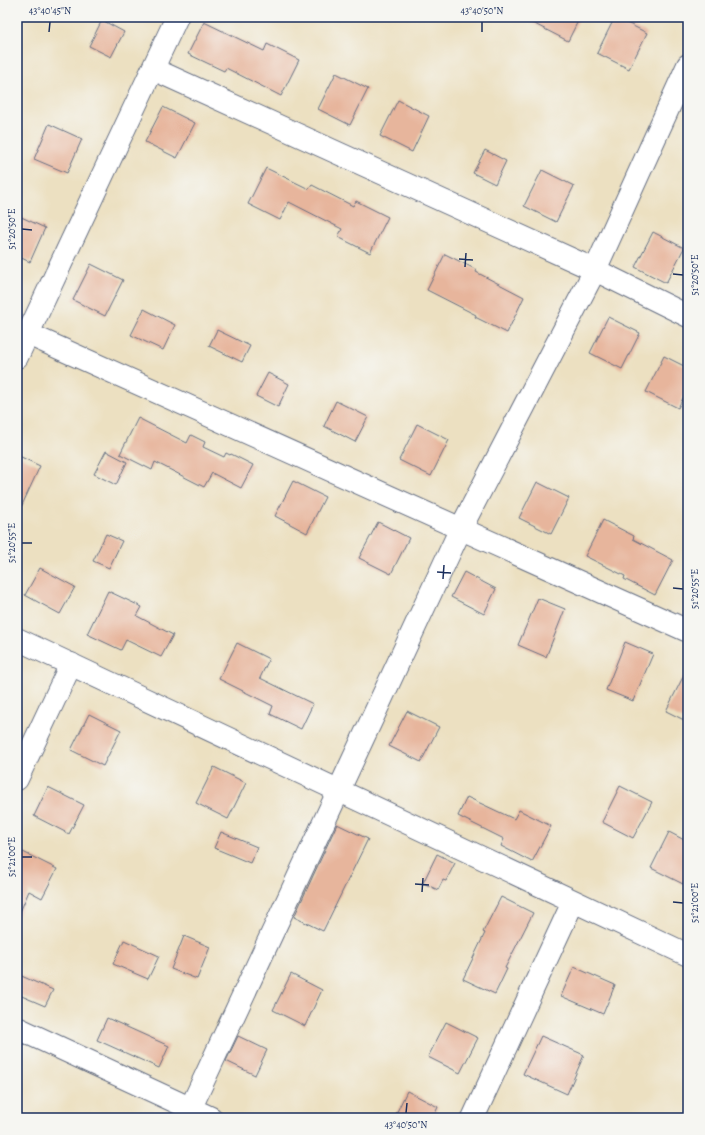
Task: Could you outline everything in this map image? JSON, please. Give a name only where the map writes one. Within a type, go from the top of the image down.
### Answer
[{"type":"street","points":[[17,357],[177,17]]},
{"type":"street","points":[[188,1114],[461,528],[595,270],[688,65]]},
{"type":"street","points":[[153,69],[595,270],[688,316]]},
{"type":"street","points":[[28,334],[688,631]]},
{"type":"street","points":[[17,639],[688,955]]},
{"type":"street","points":[[17,779],[71,664]]},
{"type":"street","points":[[472,1118],[573,902]]},
{"type":"street","points":[[17,1028],[188,1114],[211,1118]]},
{"type":"building","points":[[521,17],[580,17],[568,41]]},
{"type":"building","points":[[615,17],[647,33],[629,69],[597,53]]},
{"type":"building","points":[[102,20],[124,32],[111,57],[89,46]]},
{"type":"building","points":[[204,22],[264,51],[267,44],[299,60],[281,96],[226,68],[224,71],[188,54]]},
{"type":"building","points":[[336,73],[368,89],[350,125],[318,109]]},
{"type":"building","points":[[398,100],[429,116],[412,152],[380,136]]},
{"type":"building","points":[[163,107],[195,123],[177,158],[145,142]]},
{"type":"building","points":[[49,124],[82,139],[67,173],[34,159]]},
{"type":"building","points":[[485,150],[506,161],[495,184],[473,173]]},
{"type":"building","points":[[266,168],[309,189],[312,185],[353,206],[356,201],[388,217],[370,253],[338,237],[342,229],[289,202],[280,220],[248,204]]},
{"type":"building","points":[[542,170],[574,186],[556,222],[524,206]]},
{"type":"building","points":[[17,215],[45,228],[30,262],[17,256]]},
{"type":"building","points":[[653,232],[684,248],[666,283],[635,267]]},
{"type":"building","points":[[445,254],[477,270],[476,272],[524,297],[507,333],[427,290]]},
{"type":"building","points":[[91,264],[123,280],[105,316],[73,300]]},
{"type":"building","points":[[144,309],[175,325],[163,350],[131,335]]},
{"type":"building","points":[[608,317],[640,333],[622,369],[590,353]]},
{"type":"building","points":[[217,330],[250,346],[242,362],[209,346]]},
{"type":"building","points":[[664,356],[688,368],[688,388],[678,408],[646,392]]},
{"type":"building","points":[[268,373],[289,384],[278,407],[256,396]]},
{"type":"building","points":[[336,401],[368,417],[355,442],[324,426]]},
{"type":"building","points":[[138,418],[187,443],[191,435],[205,442],[203,447],[224,457],[226,453],[231,454],[253,465],[241,488],[212,473],[204,487],[155,462],[152,470],[120,454]]},
{"type":"building","points":[[417,424],[449,440],[431,476],[399,460]]},
{"type":"building","points":[[106,451],[127,462],[116,485],[94,474]]},
{"type":"building","points":[[17,455],[40,466],[17,516]]},
{"type":"building","points":[[293,481],[325,497],[307,533],[275,516]]},
{"type":"building","points":[[537,482],[569,498],[551,534],[519,518]]},
{"type":"building","points":[[603,520],[634,536],[633,539],[673,560],[655,595],[624,579],[625,576],[585,556]]},
{"type":"building","points":[[378,522],[409,538],[391,574],[359,558]]},
{"type":"building","points":[[106,534],[122,541],[109,568],[93,561]]},
{"type":"building","points":[[40,568],[75,587],[60,614],[25,595]]},
{"type":"building","points":[[464,572],[496,589],[484,614],[451,597]]},
{"type":"building","points":[[108,591],[142,607],[137,616],[173,635],[161,657],[126,640],[121,650],[87,634]]},
{"type":"building","points":[[538,598],[565,609],[546,657],[518,645]]},
{"type":"building","points":[[625,642],[653,654],[633,701],[606,690]]},
{"type":"building","points":[[237,643],[269,659],[260,678],[313,704],[301,729],[270,714],[273,706],[219,679]]},
{"type":"building","points":[[688,667],[688,722],[666,711]]},
{"type":"building","points":[[407,711],[439,727],[421,762],[389,746]]},
{"type":"building","points":[[89,714],[121,730],[103,766],[71,750]]},
{"type":"building","points":[[214,767],[246,783],[228,819],[196,803]]},
{"type":"building","points":[[620,786],[652,802],[633,838],[602,822]]},
{"type":"building","points":[[48,787],[84,805],[69,834],[34,816]]},
{"type":"building","points":[[467,797],[514,819],[519,810],[551,826],[532,862],[501,846],[504,839],[458,816]]},
{"type":"building","points":[[337,824],[368,839],[323,931],[294,917]]},
{"type":"building","points":[[221,832],[257,847],[250,863],[214,848]]},
{"type":"building","points":[[669,832],[688,842],[688,873],[683,884],[651,868]]},
{"type":"building","points":[[17,849],[57,869],[42,898],[29,891],[17,919]]},
{"type":"building","points":[[437,854],[455,863],[446,881],[443,880],[438,890],[423,883]]},
{"type":"building","points":[[501,897],[533,913],[505,968],[507,969],[495,994],[463,979],[485,933],[483,932]]},
{"type":"building","points":[[184,936],[210,947],[197,979],[171,969]]},
{"type":"building","points":[[124,940],[159,956],[148,979],[113,964]]},
{"type":"building","points":[[574,967],[615,985],[603,1014],[561,996]]},
{"type":"building","points":[[17,974],[53,990],[45,1006],[17,994]]},
{"type":"building","points":[[291,974],[322,990],[305,1026],[273,1010]]},
{"type":"building","points":[[107,1018],[169,1046],[159,1068],[97,1040]]},
{"type":"building","points":[[446,1022],[478,1038],[460,1073],[428,1057]]},
{"type":"building","points":[[238,1036],[267,1050],[255,1075],[226,1061]]},
{"type":"building","points":[[541,1036],[584,1055],[567,1094],[523,1074]]},
{"type":"building","points":[[407,1091],[438,1107],[433,1118],[394,1118]]}]
